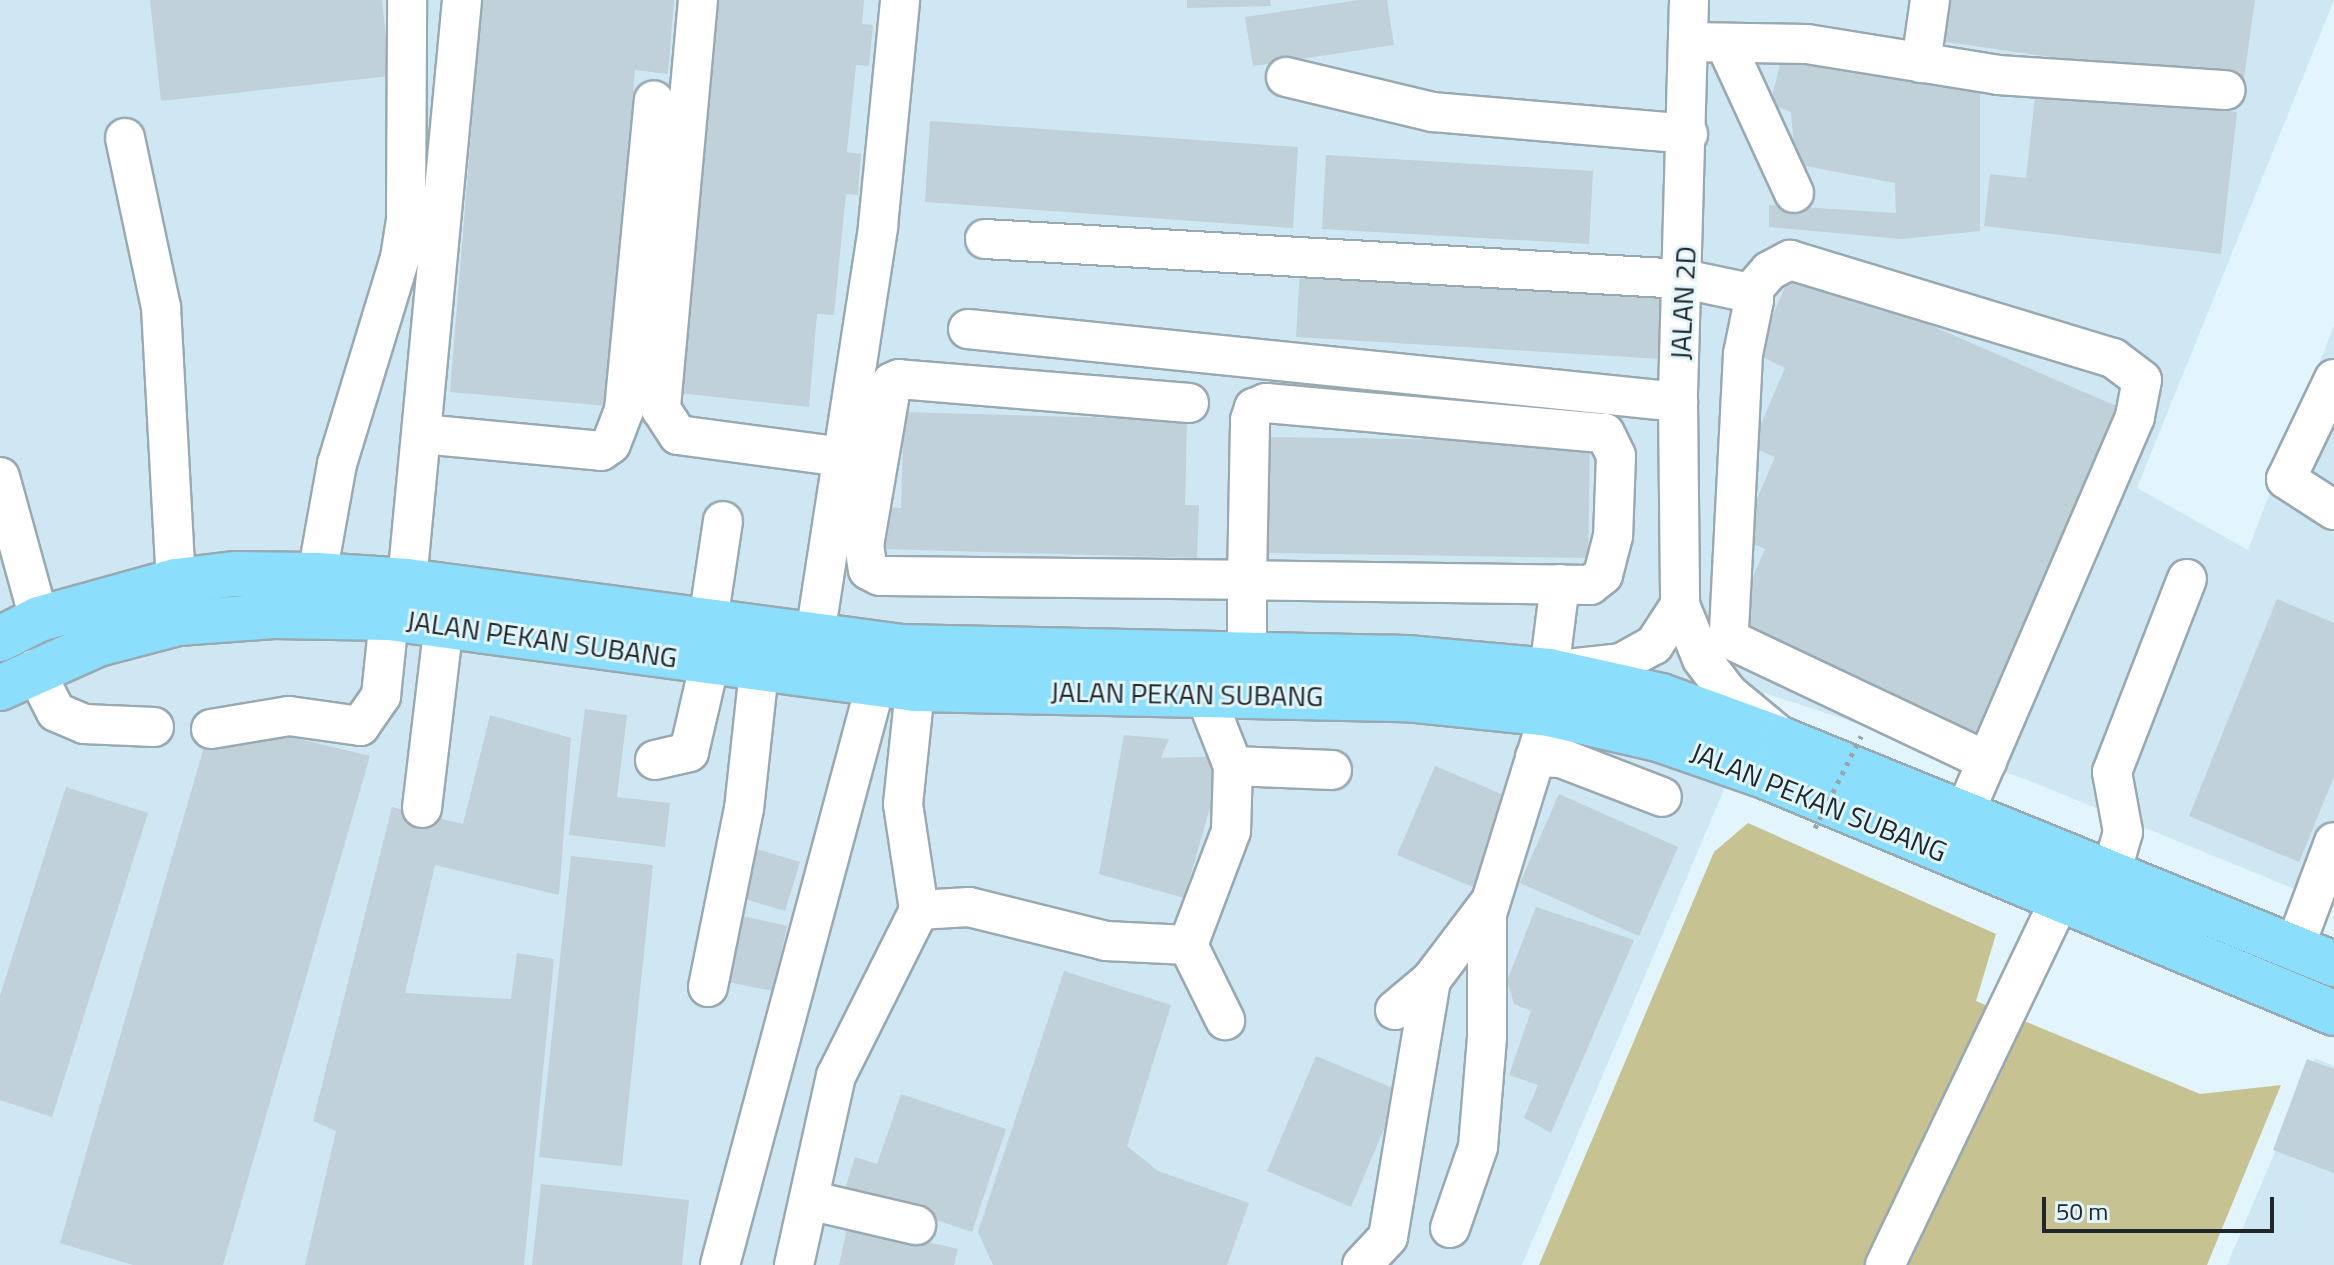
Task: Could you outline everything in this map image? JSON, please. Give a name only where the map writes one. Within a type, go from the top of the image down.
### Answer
[{"type":"main road","name":"JALAN PEKAN SUBANG","points":[[0,639],[39,619],[176,581],[234,574],[317,575],[398,599],[709,641],[759,670],[896,686],[1407,699],[1549,714],[1658,739],[1767,777],[2334,1013]]},
{"type":"main road","name":"JALAN PEKAN SUBANG","points":[[17,678],[98,644],[178,623],[274,616],[398,599],[444,624],[709,641],[815,635],[901,647],[1407,658],[1549,671],[1661,696],[1785,741],[2334,964]]},
{"type":"street","points":[[317,575],[337,464],[400,258],[406,219],[407,0]]},
{"type":"street","points":[[211,729],[289,716],[360,726],[381,696],[422,434],[462,0]]},
{"type":"street","points":[[698,0],[661,409],[678,435],[842,457]]},
{"type":"street","points":[[815,635],[878,226],[900,0]]},
{"type":"street","name":"JALAN 2D","points":[[1689,0],[1707,42],[1688,134],[1678,402],[1680,605],[1702,659],[1719,682],[1785,741]]},
{"type":"street","points":[[1921,63],[1930,0]]},
{"type":"street","points":[[1707,42],[1807,44],[1998,75],[2226,90]]},
{"type":"street","points":[[1707,42],[1794,193]]},
{"type":"street","points":[[1286,77],[1433,112],[1688,134]]},
{"type":"street","points":[[422,434],[601,451],[611,444],[624,410],[654,100]]},
{"type":"street","points":[[125,138],[161,307],[176,581]]},
{"type":"street","points":[[985,239],[1684,279],[1750,293],[1754,300],[1743,354],[1729,634],[1735,642],[1987,761]]},
{"type":"street","points":[[1750,293],[1769,271],[1790,260],[2113,358],[2142,380],[2135,417],[1964,814]]},
{"type":"street","points":[[968,329],[1678,402]]},
{"type":"street","points":[[1189,403],[899,379],[892,382],[864,545],[868,570],[880,576],[1247,580],[1590,585],[1603,575],[1609,559],[1616,456],[1605,433],[1266,403],[1254,408],[1250,420],[1247,580],[1247,654]]},
{"type":"street","points":[[2334,379],[2286,479],[2334,510]]},
{"type":"street","points":[[0,477],[39,619]]},
{"type":"street","points":[[655,760],[689,752],[709,641],[723,521]]},
{"type":"street","points":[[2111,874],[2123,832],[2112,772],[2187,579]]},
{"type":"street","points":[[1560,584],[1549,671],[1621,663],[1654,645],[1680,605]]},
{"type":"street","points":[[422,808],[444,624]]},
{"type":"street","points":[[708,987],[744,809],[759,670]]},
{"type":"street","points":[[17,678],[56,712],[84,724],[154,727]]},
{"type":"street","points":[[794,1265],[836,1076],[919,910],[903,804],[896,686]]},
{"type":"street","points":[[720,1265],[896,686]]},
{"type":"street","points":[[1205,695],[1233,766],[1231,831],[1188,945],[1225,1020]]},
{"type":"street","points":[[1450,1228],[1478,1147],[1491,900],[1549,714]]},
{"type":"street","points":[[1535,757],[1561,758],[1662,797]]},
{"type":"street","points":[[1233,766],[1332,770]]},
{"type":"street","points":[[2294,949],[2334,842]]},
{"type":"street","points":[[1885,1265],[2061,898]]},
{"type":"street","points":[[1395,1010],[1431,980],[1491,900]]},
{"type":"street","points":[[919,910],[969,907],[1106,941],[1188,945]]},
{"type":"street","points":[[1362,1265],[1388,1237],[1431,980]]},
{"type":"street","points":[[809,1200],[916,1225]]},
{"type":"path","points":[[1815,828],[1861,736]]},
{"type":"shaded area","points":[[0,0],[2334,0],[2137,488],[2248,550],[2334,325],[2334,905],[2025,779],[1765,693],[1522,1265],[0,1265]]},
{"type":"shaded area","points":[[1748,823],[1996,934],[1976,1001],[2200,1094],[2281,1085],[2207,1265],[1539,1265],[1714,852]]},
{"type":"shaded area","points":[[2315,1058],[2334,1066],[2334,1265],[2227,1265]]},
{"type":"building","points":[[150,0],[382,0],[390,76],[161,101]]},
{"type":"building","points":[[482,0],[674,0],[668,74],[635,70],[607,406],[450,392]]},
{"type":"building","points":[[716,0],[864,0],[862,24],[873,25],[869,66],[856,65],[847,152],[861,154],[858,195],[846,194],[834,315],[817,314],[809,407],[678,393]]},
{"type":"building","points":[[1187,0],[1270,0],[1271,6],[1187,8]]},
{"type":"building","points":[[1359,0],[1387,0],[1394,45],[1253,66],[1245,17]]},
{"type":"building","points":[[1946,0],[2255,0],[2243,85],[1940,41]]},
{"type":"building","points":[[1783,53],[1980,85],[1980,231],[1901,239],[1769,227],[1769,205],[1896,213],[1895,183],[1795,164],[1791,112],[1770,104]]},
{"type":"building","points":[[2036,88],[2237,112],[2221,254],[1984,226],[1990,174],[2026,178]]},
{"type":"building","points":[[930,121],[1298,147],[1293,228],[925,202]]},
{"type":"building","points":[[1326,155],[1593,171],[1589,244],[1322,229]]},
{"type":"building","points":[[1794,266],[2130,412],[1986,741],[1730,629],[1765,549],[1740,538],[1775,457],[1751,447],[1785,368],[1756,354]]},
{"type":"building","points":[[1300,271],[1666,293],[1662,359],[1296,337]]},
{"type":"building","points":[[904,412],[1187,420],[1185,505],[1199,505],[1197,558],[882,549],[883,507],[901,508]]},
{"type":"building","points":[[1264,437],[1590,442],[1588,558],[1263,553]]},
{"type":"building","points":[[2277,599],[2334,623],[2334,777],[2299,862],[2189,816]]},
{"type":"building","points":[[585,709],[627,715],[617,797],[670,803],[665,847],[569,835]]},
{"type":"building","points":[[490,715],[571,738],[559,895],[435,865],[405,993],[511,999],[517,953],[554,959],[524,1265],[305,1265],[336,1131],[313,1121],[392,807],[463,824]]},
{"type":"building","points":[[254,728],[370,756],[223,1265],[133,1265],[60,1243],[204,747]]},
{"type":"building","points":[[1124,735],[1169,739],[1161,758],[1225,756],[1184,898],[1099,874]]},
{"type":"building","points":[[1435,766],[1511,798],[1473,887],[1397,855]]},
{"type":"building","points":[[66,787],[148,813],[52,1117],[0,1100],[0,996]]},
{"type":"building","points":[[1559,794],[1678,847],[1639,936],[1520,883]]},
{"type":"building","points":[[757,849],[800,862],[785,911],[742,898]]},
{"type":"building","points":[[571,856],[653,865],[622,1166],[539,1157]]},
{"type":"building","points":[[1536,907],[1634,940],[1551,1133],[1524,1118],[1538,1085],[1509,1075],[1531,1011],[1514,1004],[1507,981]]},
{"type":"building","points":[[743,916],[787,926],[773,991],[728,982]]},
{"type":"building","points":[[1064,971],[1171,1005],[1127,1146],[1158,1171],[1249,1203],[1227,1265],[993,1265],[978,1232]]},
{"type":"building","points":[[1316,1056],[1400,1091],[1351,1207],[1267,1171]]},
{"type":"building","points":[[2307,1059],[2334,1069],[2334,1173],[2273,1150]]},
{"type":"building","points":[[901,1094],[1006,1129],[972,1232],[845,1189],[855,1157],[877,1164]]},
{"type":"building","points":[[541,1184],[689,1200],[682,1265],[532,1265]]},
{"type":"building","points":[[848,1224],[958,1249],[954,1265],[839,1265]]}]
